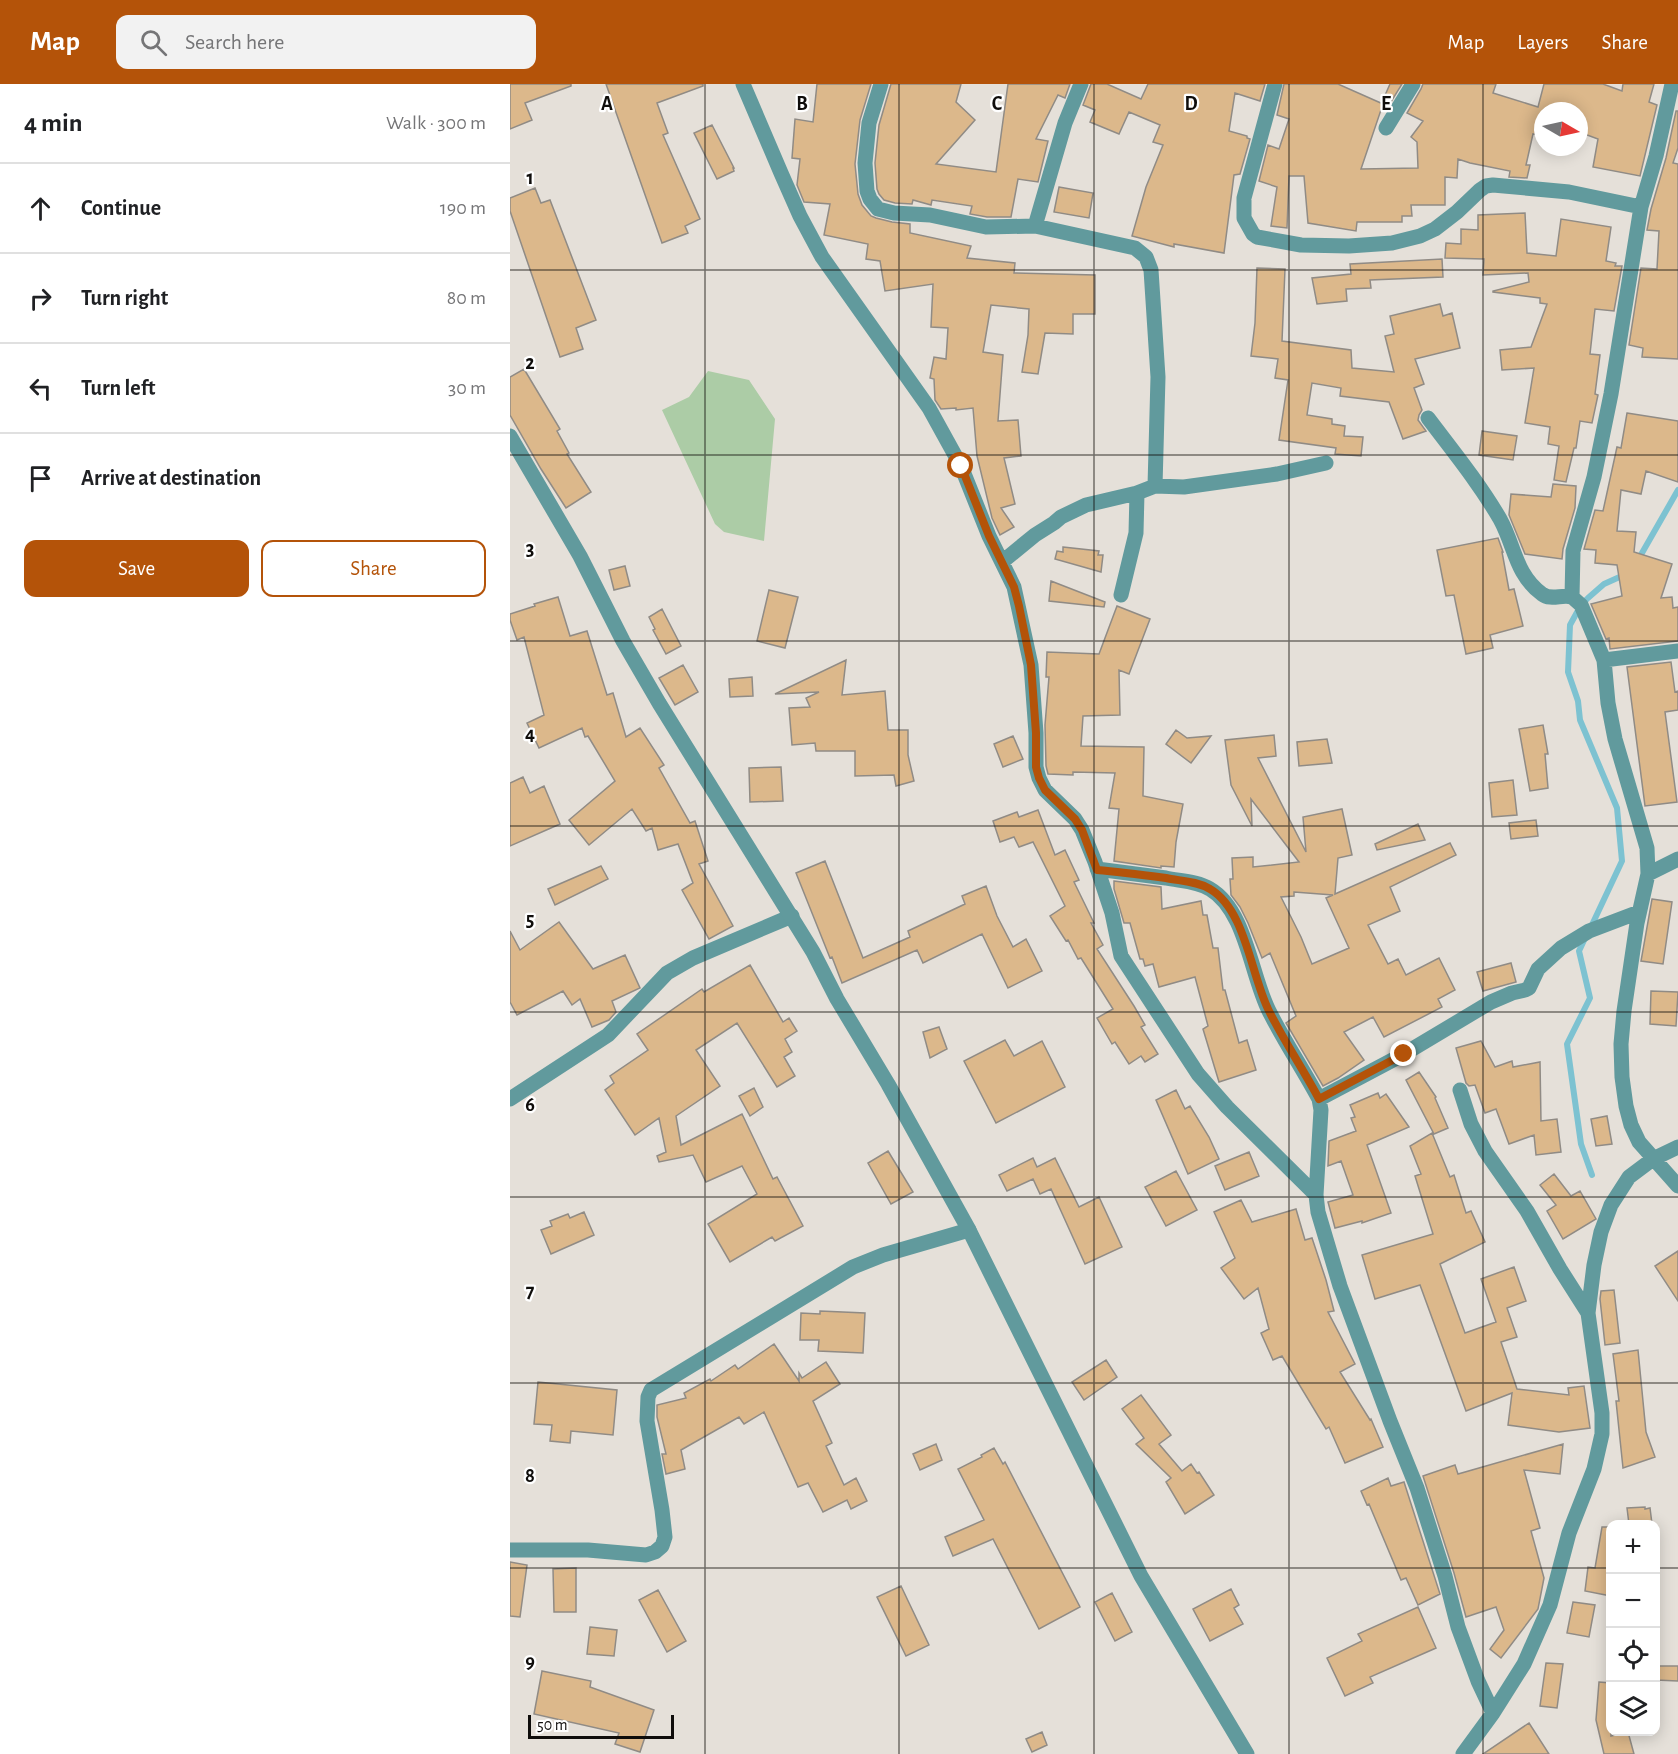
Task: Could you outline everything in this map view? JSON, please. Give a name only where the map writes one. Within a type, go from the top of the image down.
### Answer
[{"type":"street","points":[[743,84],[800,216],[822,256],[929,408],[961,466],[989,536],[1014,587],[1031,665],[1036,767],[1039,778],[1045,790],[1075,819],[1082,830],[1112,913],[1121,956],[1198,1074],[1257,1138],[1316,1196]]},
{"type":"street","points":[[881,84],[868,123],[865,163],[867,191],[878,209],[894,213],[930,215],[986,226],[1035,226],[1135,248],[1146,258],[1151,270],[1158,377],[1155,486]]},
{"type":"street","points":[[1035,226],[1065,123],[1081,84]]},
{"type":"street","points":[[1275,84],[1244,198],[1244,218],[1253,234],[1262,239],[1311,245],[1350,246],[1392,243],[1420,236],[1435,229],[1457,213],[1480,190],[1494,185],[1569,192],[1641,207]]},
{"type":"street","points":[[1386,128],[1413,84]]},
{"type":"street","points":[[1572,597],[1574,551],[1594,477],[1611,394],[1641,207],[1656,156],[1672,84]]},
{"type":"street","points":[[1428,418],[1478,485],[1501,521],[1528,583],[1545,596],[1555,597],[1565,594],[1581,605],[1604,660],[1608,703],[1615,739],[1647,848],[1648,874],[1639,912],[1621,1044],[1626,1106],[1630,1125],[1639,1142],[1678,1186]]},
{"type":"street","points":[[510,436],[580,556],[628,650],[792,916],[969,1230],[1141,1576],[1247,1754]]},
{"type":"street","points":[[1002,562],[1061,517],[1086,505],[1137,493],[1155,486],[1195,486],[1277,474],[1326,463]]},
{"type":"street","points":[[1121,595],[1136,533],[1137,493]]},
{"type":"street","points":[[1604,660],[1678,651]]},
{"type":"street","points":[[1648,874],[1678,859]]},
{"type":"street","points":[[1097,870],[1190,882],[1212,890],[1231,912],[1240,928],[1269,1011],[1319,1099],[1321,1110],[1316,1196],[1318,1212],[1340,1286],[1417,1488],[1458,1627],[1478,1681],[1493,1713]]},
{"type":"street","points":[[1319,1099],[1404,1054],[1491,1002],[1529,988],[1538,969],[1561,948],[1589,931],[1639,912]]},
{"type":"street","points":[[510,1099],[608,1035],[667,973],[693,958],[792,916]]},
{"type":"street","points":[[1460,1090],[1471,1124],[1485,1151],[1527,1211],[1588,1313]]},
{"type":"street","points":[[1463,1754],[1493,1713],[1524,1664],[1550,1605],[1569,1533],[1594,1469],[1602,1434],[1602,1413],[1588,1313],[1601,1232],[1611,1205],[1629,1177],[1653,1159],[1678,1147]]},
{"type":"street","points":[[510,1550],[598,1551],[646,1555],[656,1552],[662,1546],[665,1537],[647,1421],[648,1397],[651,1390],[853,1267],[883,1255],[969,1230]]},
{"type":"green space","points":[[708,371],[749,380],[775,419],[764,541],[724,532],[715,524],[662,410],[689,397]]},
{"type":"building","points":[[510,84],[571,84],[571,86],[525,103],[532,120],[510,129]]},
{"type":"building","points":[[606,84],[703,84],[703,86],[657,103],[668,133],[663,135],[700,219],[685,226],[688,233],[662,243]]},
{"type":"building","points":[[817,84],[871,84],[860,120],[855,164],[858,194],[862,205],[871,216],[910,224],[910,233],[971,246],[967,258],[1015,263],[1014,273],[1095,275],[1095,314],[1073,314],[1073,334],[1045,333],[1038,374],[1022,372],[1028,335],[1029,309],[991,305],[983,352],[1003,355],[998,421],[1018,420],[1021,456],[1004,458],[1015,504],[1001,508],[1014,527],[1000,535],[992,518],[977,456],[973,408],[941,409],[935,400],[934,379],[930,378],[934,357],[946,359],[948,328],[931,327],[933,284],[885,291],[880,261],[866,259],[868,244],[824,235],[830,204],[804,202],[797,185],[800,159],[792,158],[795,119],[813,122]]},
{"type":"building","points":[[891,84],[961,84],[956,102],[975,120],[936,164],[996,172],[1008,84],[1070,84],[1065,98],[1058,95],[1036,139],[1048,141],[1038,182],[1018,179],[1011,217],[970,214],[972,206],[932,200],[931,205],[913,200],[912,204],[884,200],[877,189],[875,163],[879,125]]},
{"type":"building","points":[[1091,84],[1107,84],[1141,99],[1148,84],[1265,84],[1260,101],[1235,93],[1229,131],[1250,139],[1240,174],[1234,175],[1224,253],[1174,244],[1174,247],[1132,236],[1146,187],[1163,145],[1153,142],[1160,125],[1129,112],[1119,134],[1090,122],[1095,110],[1083,105]]},
{"type":"building","points":[[1284,84],[1338,84],[1383,104],[1361,169],[1418,168],[1417,142],[1411,137],[1423,121],[1407,113],[1423,84],[1496,84],[1493,93],[1534,106],[1534,134],[1526,165],[1530,165],[1527,178],[1509,177],[1510,171],[1458,159],[1457,178],[1445,177],[1445,205],[1411,205],[1412,216],[1402,216],[1402,222],[1357,222],[1356,231],[1308,223],[1304,176],[1289,176],[1287,228],[1271,226],[1277,187],[1259,181],[1268,145],[1279,149],[1289,119],[1277,115]]},
{"type":"building","points":[[1390,84],[1402,84],[1389,105],[1382,102]]},
{"type":"building","points":[[1544,84],[1603,84],[1622,91],[1623,84],[1654,84],[1649,102],[1657,105],[1640,176],[1593,167],[1598,139],[1588,135],[1588,102],[1539,102]]},
{"type":"building","points":[[1676,111],[1678,111],[1678,148],[1673,163],[1678,164],[1678,359],[1642,357],[1643,348],[1629,345],[1641,268],[1657,269],[1659,231],[1647,230]]},
{"type":"building","points":[[712,125],[734,168],[734,171],[717,179],[694,133]]},
{"type":"building","points":[[1059,187],[1093,193],[1089,218],[1054,212]]},
{"type":"building","points":[[535,188],[541,203],[550,200],[596,320],[576,328],[583,349],[560,357],[510,211],[510,198]]},
{"type":"building","points":[[1525,213],[1527,253],[1556,256],[1561,219],[1611,227],[1606,261],[1616,263],[1615,266],[1622,266],[1614,311],[1595,309],[1590,354],[1600,355],[1595,394],[1598,395],[1592,423],[1580,421],[1576,448],[1574,448],[1566,482],[1554,480],[1559,446],[1548,444],[1550,427],[1525,423],[1534,368],[1502,370],[1500,350],[1531,347],[1547,304],[1540,303],[1540,298],[1493,292],[1529,282],[1528,273],[1483,275],[1484,259],[1445,258],[1446,243],[1461,244],[1461,229],[1478,230],[1478,215]]},
{"type":"building","points":[[1442,259],[1443,277],[1370,280],[1371,288],[1346,289],[1347,301],[1317,304],[1312,278],[1351,274],[1350,264]]},
{"type":"building","points":[[1257,268],[1285,269],[1282,341],[1351,350],[1352,368],[1394,372],[1385,336],[1394,334],[1390,316],[1440,304],[1443,316],[1452,313],[1460,348],[1415,359],[1424,384],[1414,388],[1422,410],[1418,420],[1426,431],[1403,439],[1389,402],[1340,396],[1341,388],[1312,383],[1307,415],[1332,419],[1332,424],[1345,426],[1344,436],[1363,437],[1361,456],[1335,454],[1336,448],[1279,440],[1288,380],[1275,378],[1278,359],[1251,356]]},
{"type":"building","points":[[524,369],[560,429],[557,431],[569,453],[567,454],[591,492],[566,508],[510,415],[510,377]]},
{"type":"building","points":[[1627,413],[1678,421],[1678,482],[1646,471],[1641,494],[1621,490],[1617,531],[1636,532],[1634,552],[1672,564],[1661,598],[1672,597],[1673,608],[1678,607],[1678,641],[1610,649],[1609,638],[1606,639],[1591,604],[1622,596],[1617,565],[1595,563],[1596,550],[1584,549],[1595,510],[1603,511],[1617,447],[1621,448]]},
{"type":"building","points":[[1482,431],[1517,436],[1513,460],[1479,455]]},
{"type":"building","points":[[1553,484],[1576,486],[1575,508],[1562,559],[1525,554],[1509,515],[1511,494],[1551,497]]},
{"type":"building","points":[[1498,538],[1503,552],[1509,590],[1514,589],[1523,626],[1490,635],[1493,648],[1466,654],[1454,595],[1446,596],[1437,550]]},
{"type":"building","points":[[1063,547],[1099,551],[1098,555],[1103,555],[1101,572],[1055,559],[1057,551],[1063,552]]},
{"type":"building","points":[[625,566],[630,586],[614,590],[609,570]]},
{"type":"building","points":[[1051,581],[1105,602],[1104,607],[1049,601]]},
{"type":"building","points":[[769,590],[798,597],[785,648],[757,641]]},
{"type":"building","points":[[558,597],[570,636],[587,631],[607,695],[613,693],[626,737],[640,728],[664,765],[659,768],[690,823],[695,821],[708,861],[699,864],[733,926],[709,939],[682,890],[693,883],[678,844],[658,850],[652,828],[646,831],[632,809],[589,845],[569,820],[615,781],[588,736],[585,737],[582,728],[539,748],[527,723],[544,715],[524,637],[517,640],[510,620],[510,614]]},
{"type":"building","points":[[1117,606],[1150,619],[1129,674],[1119,670],[1120,715],[1083,716],[1081,746],[1144,747],[1143,796],[1183,804],[1174,867],[1161,866],[1161,868],[1114,861],[1119,809],[1109,808],[1115,773],[1048,774],[1046,766],[1045,725],[1049,677],[1046,677],[1047,652],[1099,654]]},
{"type":"building","points":[[662,609],[681,646],[666,654],[649,617]]},
{"type":"building","points":[[846,660],[842,695],[885,691],[888,730],[908,730],[908,755],[914,781],[896,786],[894,775],[855,776],[855,751],[816,751],[815,743],[792,745],[789,708],[810,707],[806,698],[819,692],[775,694]]},
{"type":"building","points":[[1671,662],[1675,692],[1678,691],[1678,710],[1665,712],[1677,802],[1645,806],[1627,667]]},
{"type":"building","points":[[683,665],[698,692],[675,705],[659,678]]},
{"type":"building","points":[[752,677],[753,696],[730,697],[729,679]]},
{"type":"building","points":[[1543,725],[1548,754],[1545,754],[1548,788],[1530,791],[1519,729]]},
{"type":"building","points":[[1176,730],[1187,738],[1211,736],[1191,763],[1166,744]]},
{"type":"building","points":[[1274,735],[1276,756],[1258,758],[1306,852],[1303,817],[1342,809],[1352,855],[1338,858],[1335,894],[1450,843],[1456,855],[1390,887],[1400,911],[1368,925],[1388,964],[1398,959],[1406,975],[1439,958],[1455,990],[1438,999],[1442,1007],[1384,1037],[1373,1017],[1344,1032],[1364,1060],[1323,1086],[1286,1023],[1296,1016],[1270,953],[1262,958],[1248,923],[1231,895],[1232,858],[1253,857],[1253,867],[1299,862],[1251,799],[1252,826],[1231,785],[1225,740]],"holes":[[[1294,892],[1333,895],[1326,898],[1349,948],[1312,964],[1281,897],[1294,896]]]},
{"type":"building","points":[[1013,736],[1023,759],[1003,767],[994,744]]},
{"type":"building","points":[[1327,739],[1332,763],[1299,766],[1297,742]]},
{"type":"building","points":[[781,767],[783,801],[750,802],[749,768]]},
{"type":"building","points":[[523,777],[530,793],[544,786],[560,824],[510,846],[510,783]]},
{"type":"building","points":[[1513,780],[1517,815],[1492,817],[1489,783]]},
{"type":"building","points":[[1038,810],[1055,855],[1065,850],[1079,880],[1074,882],[1103,945],[1097,949],[1134,1006],[1145,1025],[1141,1027],[1158,1054],[1145,1062],[1141,1056],[1129,1064],[1115,1042],[1112,1044],[1097,1018],[1113,1009],[1081,958],[1078,959],[1068,940],[1066,941],[1050,916],[1065,906],[1033,842],[1019,847],[1014,837],[1000,842],[993,821],[1017,812],[1019,817]]},
{"type":"building","points":[[1536,820],[1538,836],[1511,839],[1509,823]]},
{"type":"building","points":[[1418,824],[1425,840],[1377,850],[1375,844]]},
{"type":"building","points":[[825,861],[863,958],[910,937],[908,931],[965,904],[962,896],[986,886],[997,916],[1013,947],[1026,939],[1042,971],[1008,988],[982,934],[923,963],[917,950],[842,983],[796,873]]},
{"type":"building","points":[[601,866],[608,879],[555,905],[548,889]]},
{"type":"building","points":[[1114,881],[1161,887],[1162,909],[1201,901],[1203,915],[1207,915],[1213,948],[1218,948],[1223,990],[1225,990],[1239,1043],[1247,1040],[1256,1070],[1219,1082],[1203,1029],[1208,1026],[1195,977],[1159,987],[1153,964],[1145,966],[1143,959],[1140,959],[1130,923],[1124,923],[1114,889]]},
{"type":"building","points":[[1652,899],[1672,902],[1663,964],[1641,961]]},
{"type":"building","points":[[559,922],[593,969],[625,955],[640,988],[612,1001],[616,1012],[609,1020],[592,1027],[580,999],[572,1005],[563,991],[517,1015],[510,1002],[510,931],[520,950]]},
{"type":"building","points":[[1511,963],[1516,982],[1483,991],[1477,972]]},
{"type":"building","points":[[750,965],[783,1022],[789,1018],[797,1031],[785,1039],[792,1052],[784,1057],[795,1076],[777,1087],[737,1023],[696,1050],[720,1086],[676,1116],[681,1145],[742,1114],[773,1179],[777,1177],[803,1226],[775,1241],[772,1237],[730,1262],[708,1224],[757,1194],[742,1166],[706,1182],[693,1155],[659,1162],[657,1156],[666,1152],[659,1118],[635,1135],[605,1090],[614,1083],[610,1076],[648,1050],[637,1034],[702,989],[704,992]]},
{"type":"building","points":[[1651,991],[1678,992],[1676,1026],[1650,1024]]},
{"type":"building","points":[[939,1027],[947,1049],[930,1058],[923,1032]]},
{"type":"building","points":[[1005,1040],[1014,1056],[1042,1041],[1065,1087],[996,1123],[964,1061]]},
{"type":"building","points":[[1481,1041],[1495,1067],[1512,1061],[1513,1067],[1540,1062],[1541,1121],[1557,1119],[1561,1152],[1536,1155],[1534,1135],[1509,1144],[1496,1109],[1485,1113],[1475,1085],[1469,1086],[1466,1083],[1456,1048]]},
{"type":"building","points":[[1419,1072],[1436,1097],[1448,1128],[1434,1134],[1406,1080]]},
{"type":"building","points":[[754,1088],[763,1107],[750,1116],[739,1096]]},
{"type":"building","points":[[1176,1090],[1185,1109],[1190,1106],[1219,1159],[1188,1174],[1156,1100]]},
{"type":"building","points":[[1378,1093],[1380,1098],[1386,1094],[1409,1127],[1367,1145],[1391,1213],[1362,1223],[1362,1221],[1335,1228],[1328,1202],[1353,1195],[1341,1161],[1328,1166],[1329,1141],[1356,1131],[1351,1118],[1355,1117],[1350,1105]]},
{"type":"building","points":[[1607,1116],[1612,1144],[1596,1146],[1591,1119]]},
{"type":"building","points":[[1432,1133],[1450,1177],[1454,1175],[1466,1213],[1471,1211],[1485,1242],[1440,1264],[1465,1333],[1496,1322],[1481,1279],[1514,1267],[1526,1301],[1507,1308],[1517,1337],[1501,1342],[1517,1389],[1569,1395],[1568,1388],[1584,1386],[1590,1428],[1559,1432],[1508,1425],[1512,1393],[1466,1411],[1420,1285],[1375,1299],[1362,1255],[1433,1234],[1415,1176],[1421,1174],[1410,1146]]},
{"type":"building","points":[[888,1151],[913,1192],[891,1204],[868,1163]]},
{"type":"building","points":[[1249,1152],[1259,1176],[1225,1190],[1215,1166]]},
{"type":"building","points":[[1033,1158],[1037,1167],[1055,1158],[1079,1207],[1099,1197],[1122,1247],[1085,1264],[1051,1189],[1040,1194],[1033,1179],[1007,1191],[999,1175]]},
{"type":"building","points":[[1176,1171],[1197,1210],[1166,1226],[1145,1187]]},
{"type":"building","points":[[1554,1174],[1571,1196],[1580,1191],[1596,1219],[1563,1239],[1547,1211],[1556,1205],[1540,1185]]},
{"type":"building","points":[[1241,1200],[1252,1222],[1296,1209],[1305,1240],[1312,1238],[1326,1280],[1334,1311],[1328,1312],[1355,1364],[1340,1372],[1371,1419],[1383,1447],[1345,1463],[1329,1427],[1326,1429],[1282,1356],[1273,1360],[1261,1333],[1269,1329],[1258,1288],[1244,1299],[1221,1268],[1235,1258],[1214,1212]]},
{"type":"building","points":[[584,1212],[594,1235],[551,1254],[541,1230],[552,1226],[550,1221],[568,1214],[570,1218]]},
{"type":"building","points":[[1678,1251],[1678,1301],[1655,1266]]},
{"type":"building","points":[[1614,1290],[1620,1343],[1605,1345],[1601,1291]]},
{"type":"building","points":[[820,1311],[865,1313],[863,1353],[818,1351],[819,1340],[800,1340],[801,1313],[820,1314]]},
{"type":"building","points":[[774,1344],[799,1381],[799,1373],[802,1378],[826,1362],[840,1384],[813,1401],[832,1443],[826,1446],[844,1485],[856,1478],[867,1501],[851,1509],[847,1500],[823,1512],[808,1483],[798,1487],[764,1412],[744,1424],[739,1417],[681,1450],[685,1469],[666,1474],[662,1454],[666,1454],[657,1417],[657,1405],[686,1398],[684,1393],[710,1379],[711,1381],[735,1365],[738,1369]]},
{"type":"building","points":[[1638,1350],[1646,1432],[1655,1457],[1623,1468],[1616,1401],[1619,1401],[1613,1354]]},
{"type":"building","points":[[1106,1360],[1117,1377],[1084,1400],[1072,1382]]},
{"type":"building","points":[[538,1382],[617,1390],[613,1435],[571,1431],[570,1443],[550,1441],[552,1425],[534,1424]]},
{"type":"building","points":[[1141,1395],[1171,1435],[1159,1444],[1182,1471],[1191,1464],[1214,1495],[1185,1514],[1166,1482],[1171,1478],[1136,1444],[1144,1438],[1122,1409]]},
{"type":"building","points":[[936,1444],[942,1460],[920,1470],[913,1454]]},
{"type":"building","points":[[1563,1444],[1560,1474],[1524,1470],[1540,1528],[1531,1531],[1544,1578],[1538,1609],[1501,1658],[1490,1649],[1504,1630],[1496,1607],[1466,1617],[1423,1476],[1455,1465],[1458,1474]]},
{"type":"building","points":[[994,1448],[1003,1464],[1005,1462],[1080,1607],[1039,1629],[993,1539],[953,1556],[945,1537],[984,1520],[958,1469]]},
{"type":"building","points":[[1388,1478],[1391,1486],[1404,1482],[1440,1594],[1418,1605],[1406,1578],[1401,1580],[1369,1504],[1367,1505],[1361,1491]]},
{"type":"building","points":[[1627,1508],[1650,1508],[1652,1520],[1628,1520]]},
{"type":"building","points":[[1602,1527],[1606,1527],[1606,1595],[1585,1591],[1588,1567],[1595,1568]]},
{"type":"building","points":[[510,1562],[527,1565],[520,1617],[510,1616]]},
{"type":"building","points":[[576,1568],[576,1612],[554,1612],[553,1569]]},
{"type":"building","points":[[901,1586],[929,1645],[906,1656],[877,1597]]},
{"type":"building","points":[[1231,1589],[1239,1605],[1234,1608],[1243,1624],[1210,1641],[1193,1609]]},
{"type":"building","points":[[658,1590],[686,1641],[667,1652],[639,1600]]},
{"type":"building","points":[[1112,1593],[1132,1632],[1115,1641],[1095,1602]]},
{"type":"building","points":[[1573,1602],[1595,1605],[1589,1637],[1567,1633]]},
{"type":"building","points":[[1418,1607],[1436,1648],[1370,1677],[1373,1683],[1345,1696],[1327,1658],[1362,1641],[1358,1634]]},
{"type":"building","points":[[590,1627],[617,1630],[614,1656],[587,1654]]},
{"type":"building","points":[[1546,1663],[1563,1664],[1557,1708],[1540,1706]]},
{"type":"building","points":[[1660,1666],[1678,1666],[1678,1681],[1660,1680]]},
{"type":"building","points":[[542,1671],[591,1681],[590,1687],[654,1710],[640,1752],[615,1744],[619,1733],[534,1714]]},
{"type":"building","points":[[1599,1682],[1606,1683],[1606,1736],[1629,1736],[1634,1754],[1604,1754],[1596,1720]]},
{"type":"building","points":[[1529,1723],[1549,1754],[1483,1754]]},
{"type":"building","points":[[1042,1732],[1047,1745],[1032,1752],[1026,1739]]},
{"type":"waterway","points":[[1638,560],[1678,490]]},
{"type":"waterway","points":[[1591,927],[1622,861],[1617,808],[1580,720],[1578,701],[1568,672],[1570,625],[1581,605],[1588,598],[1604,584],[1624,575]]},
{"type":"waterway","points":[[1586,936],[1579,951],[1590,998],[1567,1044],[1581,1144],[1592,1175]]},
{"type":"route","points":[[961,466],[989,536],[1014,587],[1019,606],[1031,665],[1036,767],[1039,778],[1045,790],[1075,819],[1082,830],[1097,870],[1190,882],[1212,890],[1219,897],[1240,928],[1269,1011],[1319,1099],[1404,1054]]}]
